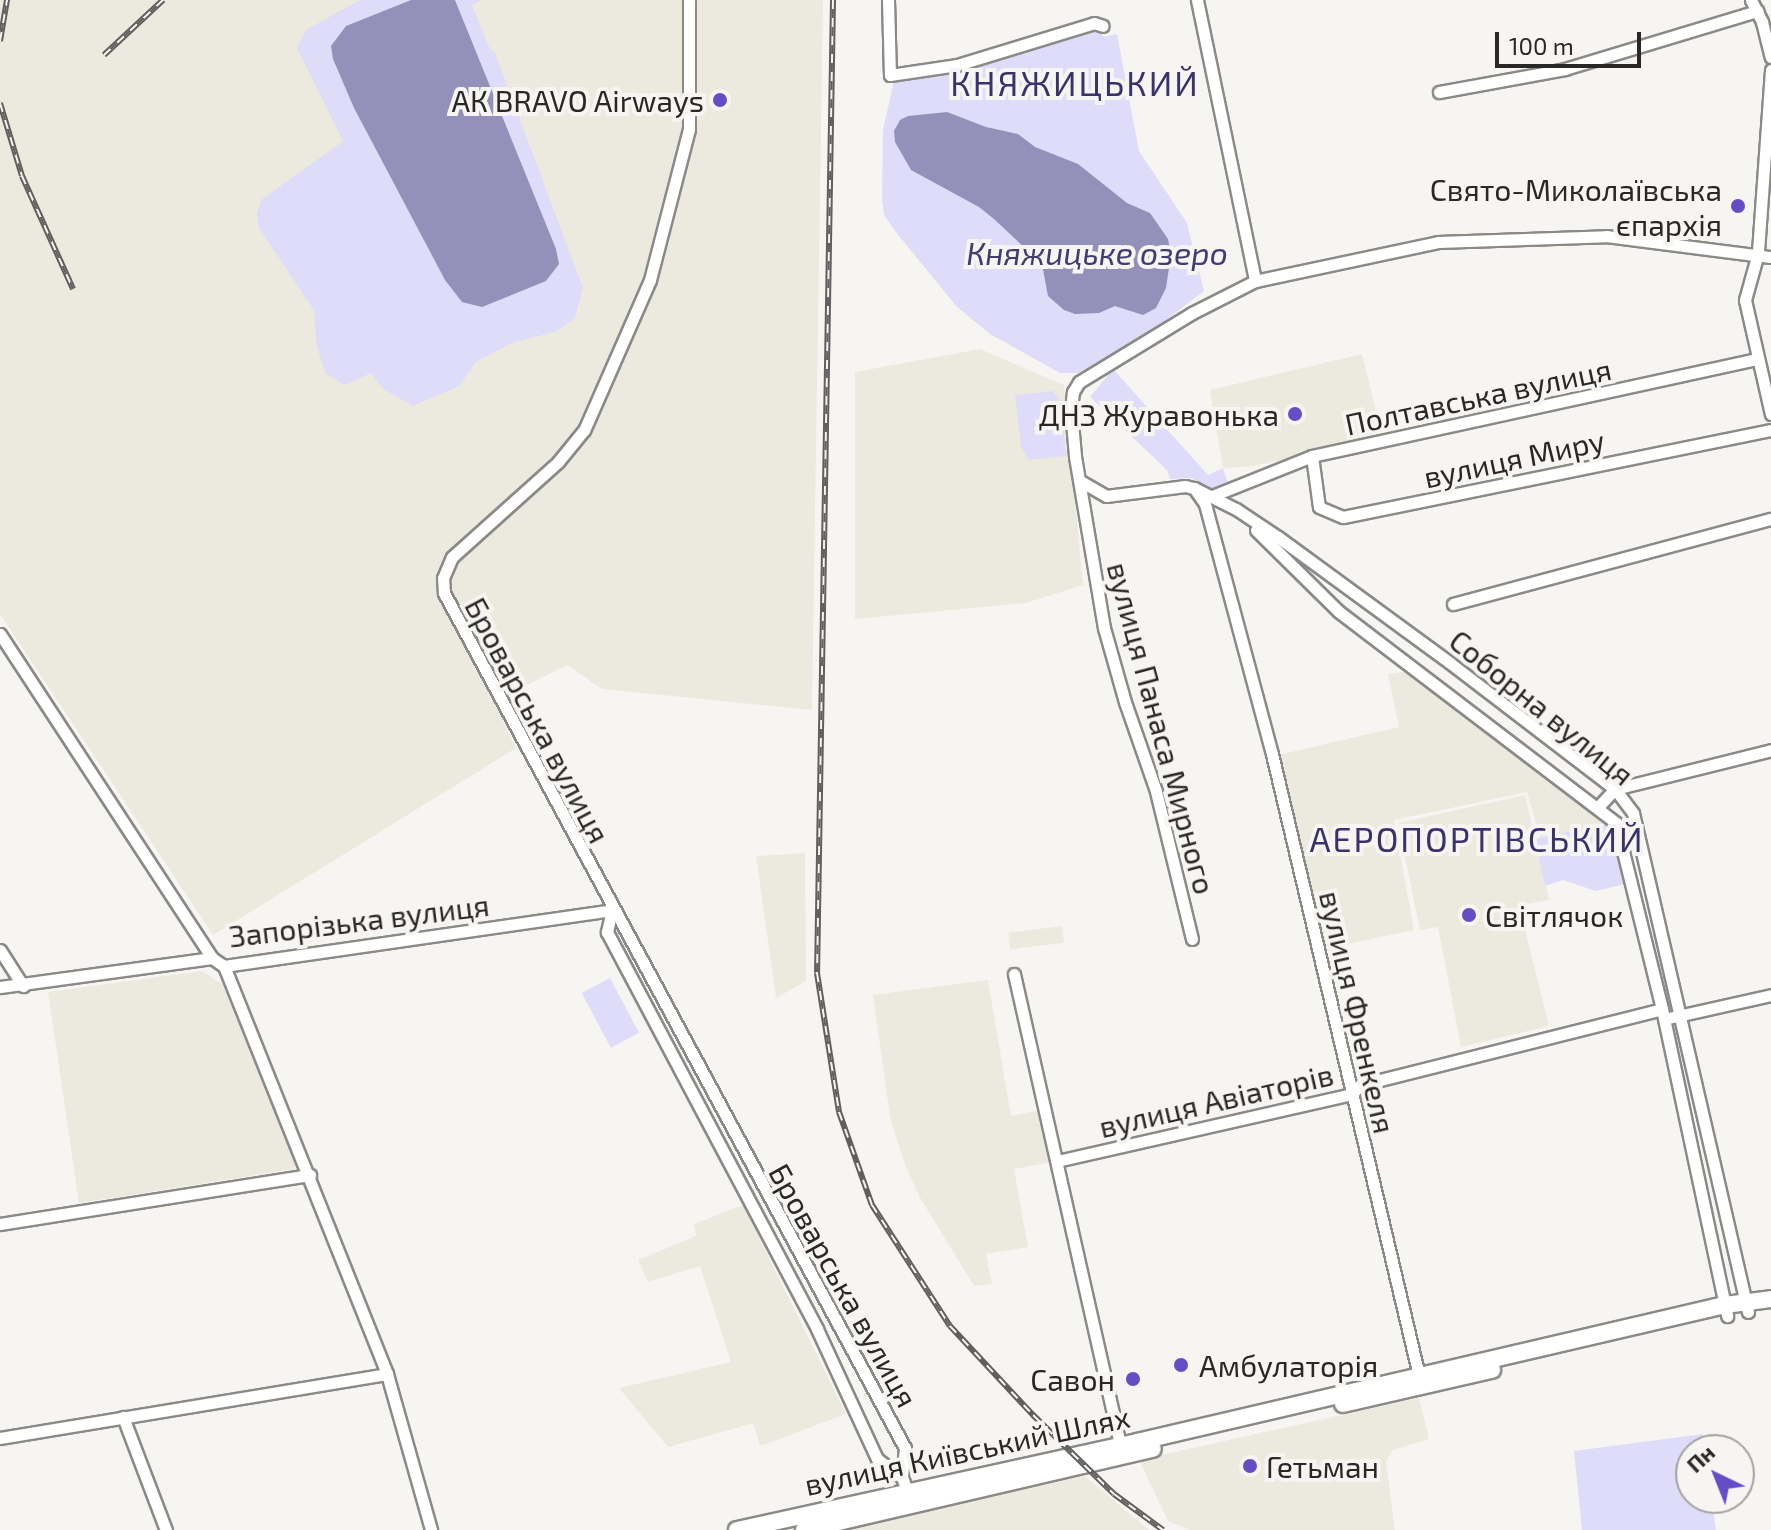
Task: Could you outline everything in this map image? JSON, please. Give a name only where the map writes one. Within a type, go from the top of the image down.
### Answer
[{"type":"highway","name":"вулиця Київський Шлях","points":[[804,1530],[907,1491],[1420,1380],[1771,1299]]},
{"type":"highway","name":"вулиця Київський Шлях","points":[[1746,1307],[1771,1309]]},
{"type":"highway","name":"вулиця Київський Шлях","points":[[737,1530],[1420,1380]]},
{"type":"street","name":"Броварська вулиця","points":[[689,0],[689,129],[650,280],[584,430],[558,462],[452,557],[443,578],[444,593],[612,910],[905,1448],[907,1491]]},
{"type":"street","points":[[888,0],[890,75],[957,65],[1094,23],[1103,26]]},
{"type":"street","points":[[1197,0],[1255,281]]},
{"type":"street","points":[[1439,92],[1565,69],[1760,13],[1771,57]]},
{"type":"street","points":[[1771,70],[1758,253],[1745,300],[1771,414]]},
{"type":"street","name":"вулиця Панаса Мирного","points":[[1192,939],[1156,791],[1125,702],[1104,628],[1085,525],[1071,410],[1073,392],[1079,382],[1192,313],[1255,281],[1438,242],[1606,236],[1771,257]]},
{"type":"street","name":"Полтавська вулиця","points":[[1212,496],[1312,456],[1758,359]]},
{"type":"street","name":"вулиця Миру","points":[[1312,456],[1319,507],[1343,517],[1771,430]]},
{"type":"street","points":[[1082,482],[1106,496],[1174,486],[1194,488]]},
{"type":"street","name":"Соборна вулиця","points":[[1194,488],[1236,509],[1450,663],[1615,789],[1633,813],[1746,1307]]},
{"type":"street","name":"вулиця Френкеля","points":[[1194,488],[1201,496],[1210,522],[1272,754],[1420,1380]]},
{"type":"street","name":"Соборна вулиця","points":[[1236,509],[1338,611],[1616,823],[1663,1014],[1726,1311]]},
{"type":"street","points":[[1453,604],[1771,519]]},
{"type":"street","name":"Запорізька вулиця","points":[[0,634],[212,958],[224,966],[612,910]]},
{"type":"street","points":[[1598,807],[1615,789],[1771,750]]},
{"type":"street","name":"Броварська вулиця","points":[[612,910],[607,932],[817,1329],[877,1459],[907,1491]]},
{"type":"street","points":[[0,950],[23,986]]},
{"type":"street","points":[[0,987],[212,958]]},
{"type":"street","points":[[224,966],[387,1374],[431,1530]]},
{"type":"street","points":[[1014,974],[1120,1445]]},
{"type":"street","name":"вулиця Авіаторів","points":[[1057,1161],[1352,1094],[1360,1085],[1663,1014],[1681,1015],[1771,995]]},
{"type":"street","points":[[0,1224],[310,1175]]},
{"type":"street","points":[[0,1438],[387,1374]]},
{"type":"street","points":[[123,1417],[166,1530]]},
{"type":"shaded area","points":[[0,0],[823,0],[812,710],[602,689],[567,665],[505,696],[496,706],[516,748],[213,935],[0,614]]},
{"type":"shaded area","points":[[360,0],[411,0],[346,26],[333,59],[354,108],[445,280],[482,307],[546,281],[559,264],[556,249],[455,0],[481,0],[472,5],[489,47],[495,53],[583,288],[575,318],[555,332],[511,343],[476,362],[459,386],[413,406],[383,389],[371,373],[345,385],[325,373],[316,343],[314,310],[259,228],[257,214],[261,200],[343,141],[297,48],[306,30]]},
{"type":"shaded area","points":[[1098,29],[1104,37],[1117,34],[1139,151],[1187,223],[1204,291],[1154,329],[1078,373],[1060,373],[990,334],[957,307],[895,231],[884,215],[883,130],[894,81],[972,69]]},
{"type":"shaded area","points":[[980,349],[1064,385],[1083,585],[1026,603],[855,619],[855,372]]},
{"type":"shaded area","name":"ДНЗ Журавонька","points":[[1362,354],[1383,439],[1253,466],[1223,468],[1210,390]]},
{"type":"shaded area","points":[[1113,369],[1208,475],[1223,468],[1228,484],[1212,490],[1191,478],[1170,479],[1167,470],[1090,397]]},
{"type":"shaded area","points":[[1052,391],[1061,401],[1066,456],[1029,460],[1021,447],[1015,395]]},
{"type":"shaded area","points":[[1410,671],[1609,823],[1540,838],[1527,792],[1394,820],[1414,930],[1319,950],[1278,755],[1399,727],[1388,674]]},
{"type":"shaded area","name":"Світлячок","points":[[1525,795],[1549,900],[1519,905],[1549,1026],[1461,1047],[1438,927],[1420,930],[1398,823]]},
{"type":"shaded area","points":[[1609,823],[1625,884],[1596,891],[1563,880],[1545,886],[1535,839]]},
{"type":"shaded area","points":[[805,853],[806,981],[776,998],[756,856]]},
{"type":"shaded area","points":[[1062,926],[1064,943],[1010,949],[1008,933]]},
{"type":"shaded area","points":[[202,971],[222,984],[296,1163],[294,1169],[79,1203],[48,992]]},
{"type":"shaded area","points":[[610,978],[639,1033],[611,1048],[582,993]]},
{"type":"shaded area","points":[[988,980],[1011,1116],[1045,1109],[1057,1161],[1014,1169],[1028,1247],[986,1254],[992,1284],[974,1286],[919,1196],[904,1162],[890,1117],[873,995]]},
{"type":"shaded area","points":[[743,1205],[846,1414],[760,1446],[753,1423],[668,1447],[619,1388],[731,1362],[700,1266],[648,1282],[638,1260],[696,1236],[694,1224]]},
{"type":"shaded area","points":[[1419,1398],[1429,1439],[1393,1450],[1386,1461],[1395,1530],[1190,1530],[1168,1521],[1139,1460]]},
{"type":"shaded area","points":[[1675,1438],[1675,1514],[1714,1514],[1716,1530],[1582,1530],[1574,1451]]},
{"type":"shaded area","points":[[1085,1476],[1149,1530],[843,1530]]},
{"type":"water","points":[[411,0],[455,0],[556,249],[559,264],[546,281],[482,307],[462,302],[445,280],[354,108],[333,59],[331,46],[346,26]]},
{"type":"water","name":"Княжицьке озеро","points":[[947,112],[986,127],[1018,134],[1035,147],[1078,164],[1127,203],[1150,213],[1168,239],[1171,254],[1166,288],[1156,308],[1143,315],[1115,306],[1099,313],[1075,314],[1064,310],[1048,296],[1042,264],[994,219],[979,207],[911,170],[895,142],[894,131],[900,120],[908,116]]},
{"type":"railway","points":[[0,41],[7,0]]},
{"type":"railway","points":[[104,55],[163,0]]},
{"type":"railway","points":[[833,0],[817,973],[839,1112],[872,1205],[950,1326],[1033,1415],[1114,1494],[1163,1530]]},
{"type":"railway","points":[[0,103],[22,176],[73,289]]},
{"type":"place","name":"АК BRAVO Airways","points":[[720,100]]},
{"type":"place","name":"Свято-Миколаївська єпархія","points":[[1738,206]]},
{"type":"place","name":"ДНЗ Журавонька","points":[[1295,414]]},
{"type":"place","name":"Світлячок","points":[[1469,915]]},
{"type":"place","name":"Амбулаторія","points":[[1181,1365]]},
{"type":"place","name":"Савон","points":[[1133,1379]]},
{"type":"place","name":"Гетьман","points":[[1250,1466]]},
{"type":"district","name":"КНЯЖИЦЬКИЙ","points":[[1075,83]]},
{"type":"district","name":"АЕРОПОРТІВСЬКИЙ","points":[[1477,839]]}]
